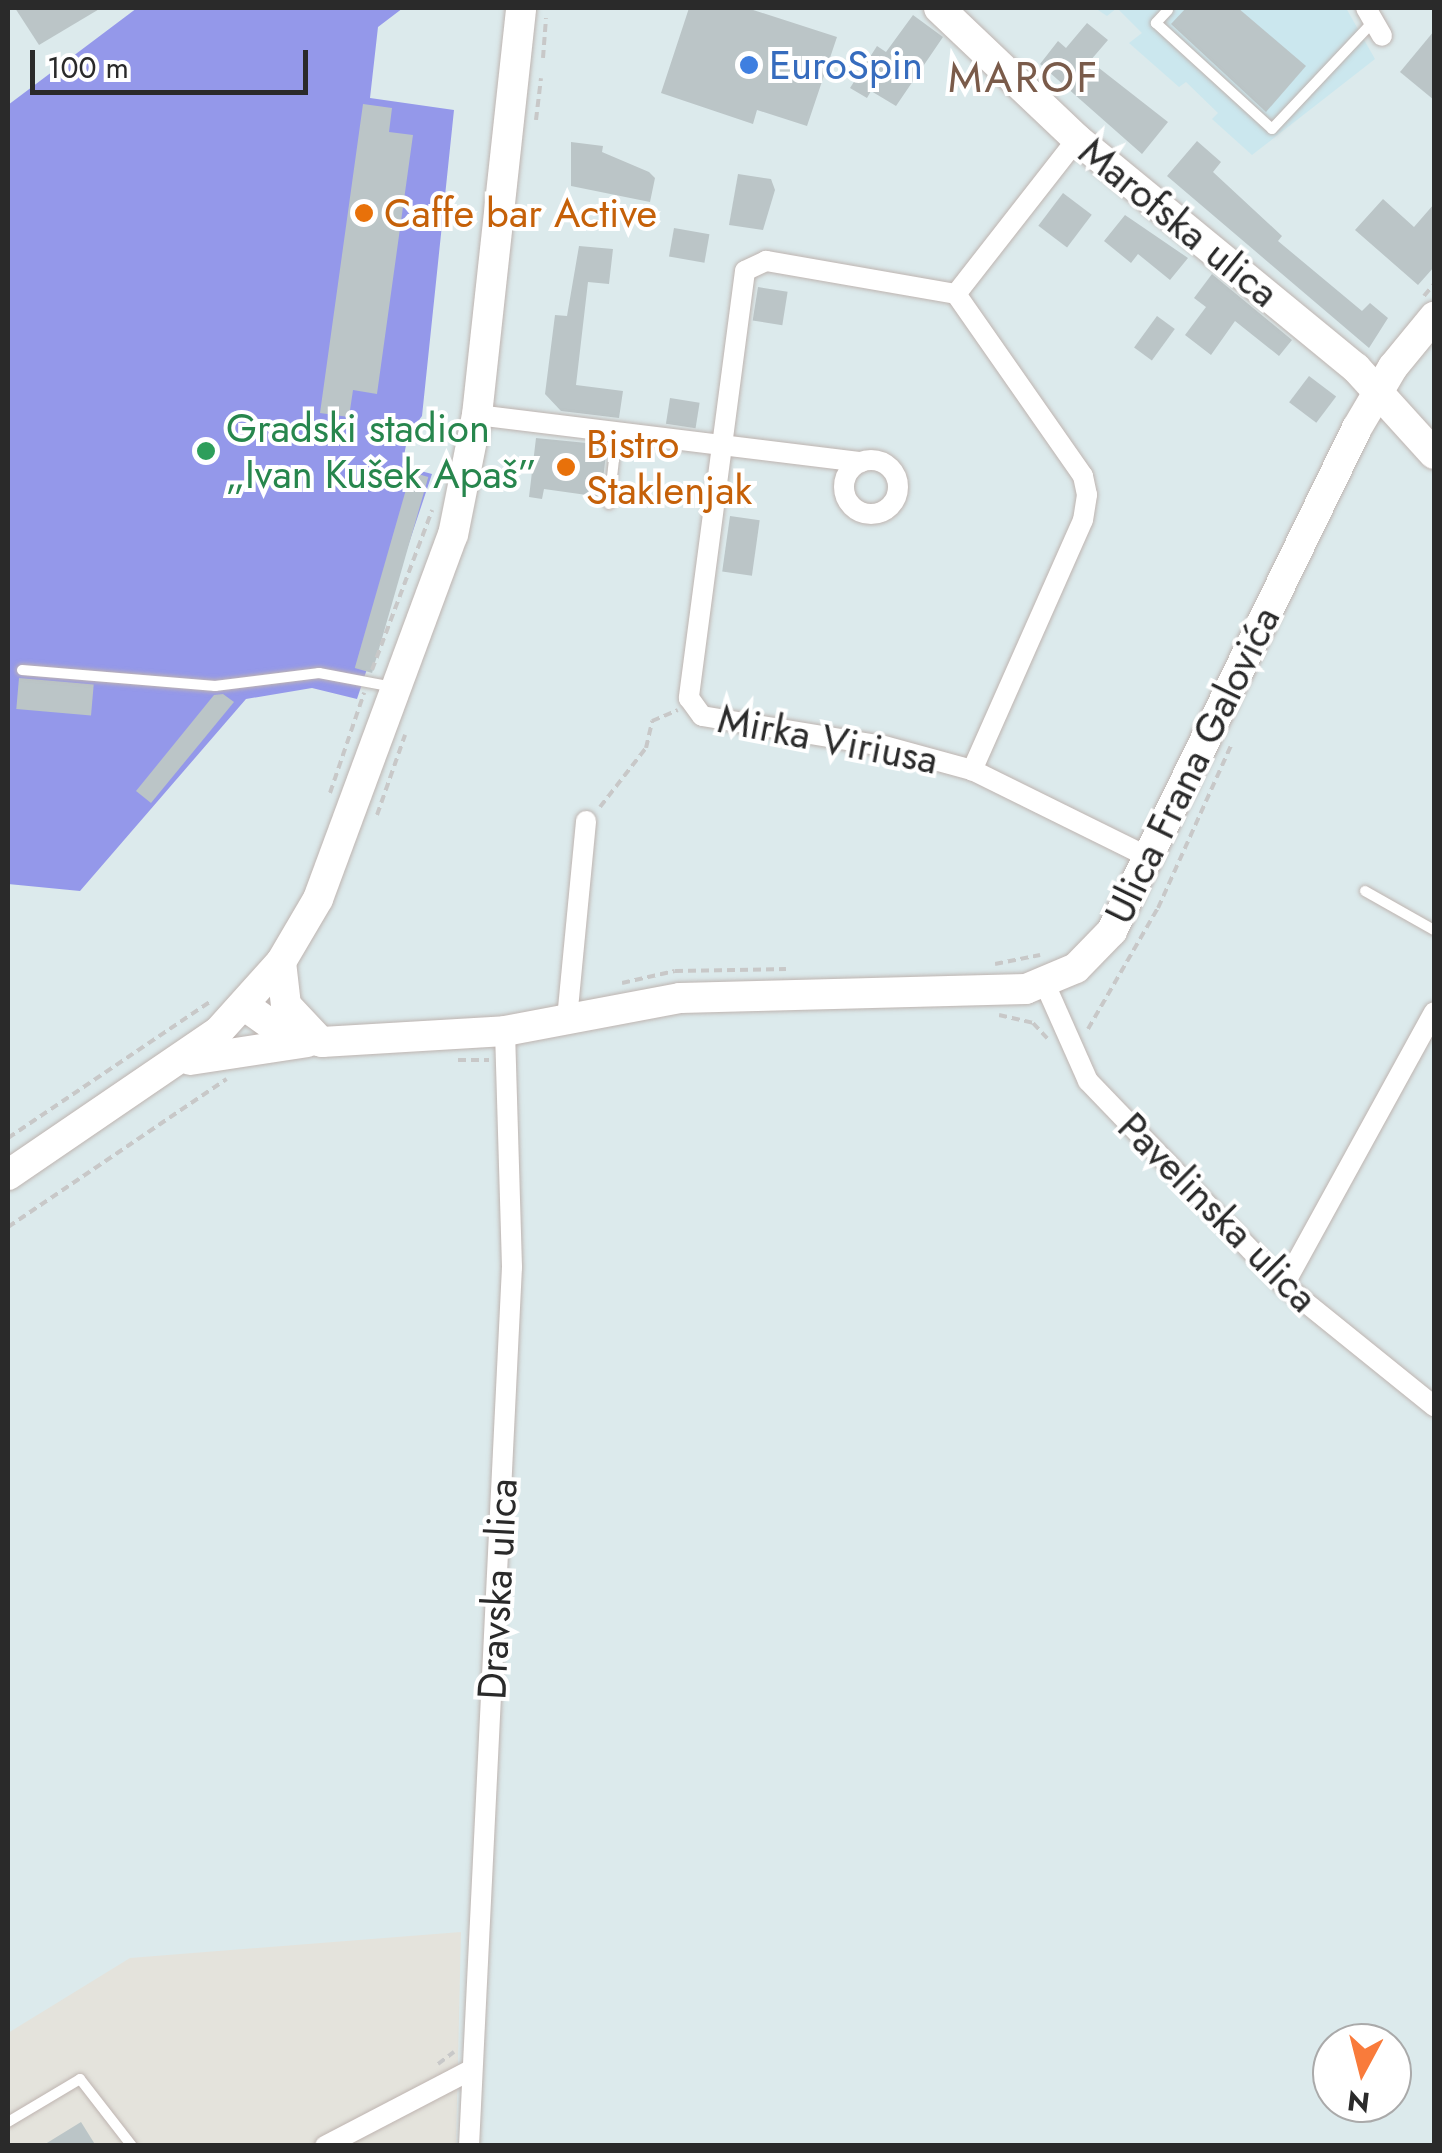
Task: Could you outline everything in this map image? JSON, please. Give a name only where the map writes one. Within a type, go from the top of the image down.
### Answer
[{"type":"main road","points":[[8,1175],[182,1062],[233,1000],[281,962],[318,898],[453,535],[476,415],[521,8]]},
{"type":"main road","name":"Marofska ulica","points":[[939,8],[1077,139],[1378,392],[1434,454]]},
{"type":"main road","name":"Ulica Frana Galovića","points":[[233,1000],[282,1033],[317,1042],[500,1045],[567,1019],[680,998],[1006,991],[1045,984],[1104,941],[1378,392],[1434,317]]},
{"type":"main road","points":[[281,962],[286,1005],[317,1042]]},
{"type":"main road","points":[[182,1062],[317,1042]]},
{"type":"street","points":[[972,770],[1083,520],[1087,495],[1083,476],[956,294],[1077,139]]},
{"type":"street","name":"Mirka Viriusa","points":[[956,294],[766,261],[751,264],[745,271],[690,698],[702,716],[884,746],[972,770],[1148,857]]},
{"type":"street","points":[[476,415],[861,462]]},
{"type":"street","points":[[567,1019],[586,821]]},
{"type":"street","name":"Pavelinska ulica","points":[[1045,984],[1088,1080],[1284,1284],[1434,1406]]},
{"type":"street","points":[[1284,1284],[1434,1012]]},
{"type":"street","name":"Dravska ulica","points":[[469,2146],[512,1286],[500,1045]]},
{"type":"street","points":[[324,2146],[471,2070]]},
{"type":"lane","points":[[1168,10],[1156,24],[1272,129],[1374,21]]},
{"type":"lane","points":[[609,504],[618,433]]},
{"type":"lane","points":[[22,670],[215,686],[318,673],[398,688]]},
{"type":"lane","points":[[1365,891],[1434,930]]},
{"type":"lane","points":[[8,2122],[80,2079],[132,2146]]},
{"type":"path","points":[[543,58],[547,8]]},
{"type":"path","points":[[536,120],[541,78]]},
{"type":"path","points":[[327,802],[436,500]]},
{"type":"path","points":[[586,821],[646,748],[652,720],[683,712],[678,696]]},
{"type":"path","points":[[989,965],[1048,953]]},
{"type":"path","points":[[616,984],[675,971],[790,969]]},
{"type":"path","points":[[8,1138],[233,1000]]},
{"type":"path","points":[[498,1073],[500,1045]]},
{"type":"path","points":[[432,2068],[461,2045]]},
{"type":"shaded area","name":"Gradski stadion „Ivan Kušek Apaš”","points":[[137,8],[403,8],[378,27],[370,98],[454,110],[422,416],[408,435],[402,466],[432,474],[357,699],[312,688],[246,699],[80,891],[8,884],[8,105]]},
{"type":"shaded area","points":[[1095,8],[1117,8],[1107,16]]},
{"type":"shaded area","points":[[1117,8],[1346,8],[1375,59],[1252,155],[1212,119],[1218,113],[1186,82],[1179,87],[1129,43],[1142,33]]},
{"type":"shaded area","points":[[461,1932],[456,2145],[8,2146],[8,2033],[130,1958]]},
{"type":"building","points":[[15,8],[101,8],[39,45]]},
{"type":"building","name":"EuroSpin","points":[[689,8],[747,8],[837,37],[807,126],[757,110],[753,124],[661,93]]},
{"type":"building","points":[[1186,8],[1238,8],[1306,66],[1266,112],[1171,24]]},
{"type":"building","points":[[913,15],[943,37],[896,106],[871,91],[867,98],[850,88],[877,46],[886,52]]},
{"type":"building","points":[[1087,23],[1108,40],[1090,61],[1168,122],[1142,154],[1040,64],[1058,41],[1066,48]]},
{"type":"building","points":[[1434,31],[1434,100],[1400,72]]},
{"type":"building","points":[[363,104],[392,108],[389,132],[413,135],[377,394],[353,390],[349,417],[320,413]]},
{"type":"building","points":[[1197,141],[1221,162],[1213,172],[1282,236],[1278,241],[1362,311],[1370,303],[1388,318],[1369,348],[1167,176]]},
{"type":"building","points":[[571,142],[603,146],[602,152],[649,172],[655,178],[650,202],[571,186]]},
{"type":"building","points":[[738,174],[771,179],[775,190],[763,230],[729,225]]},
{"type":"building","points":[[1063,193],[1092,215],[1067,247],[1038,226]]},
{"type":"building","points":[[1383,199],[1414,227],[1434,204],[1434,267],[1418,285],[1355,230]]},
{"type":"building","points":[[1125,215],[1188,258],[1170,280],[1138,254],[1131,263],[1104,241]]},
{"type":"building","points":[[674,228],[709,234],[704,263],[669,257]]},
{"type":"building","points":[[579,246],[613,249],[609,284],[588,282],[576,385],[623,391],[619,418],[561,411],[545,394],[555,315],[567,316]]},
{"type":"building","points":[[1212,274],[1292,340],[1279,356],[1235,321],[1211,355],[1185,335],[1206,307],[1194,298]]},
{"type":"building","points":[[758,287],[788,292],[782,325],[753,321]]},
{"type":"building","points":[[1157,316],[1175,329],[1152,360],[1134,348]]},
{"type":"building","points":[[1309,376],[1336,396],[1316,423],[1289,402]]},
{"type":"building","points":[[670,398],[700,403],[696,428],[666,424]]},
{"type":"building","points":[[536,438],[607,445],[601,497],[544,489],[542,499],[529,497]]},
{"type":"building","points":[[411,472],[428,477],[372,673],[355,668]]},
{"type":"building","points":[[730,516],[760,520],[752,576],[722,571]]},
{"type":"building","points":[[19,678],[94,685],[91,715],[16,709]]},
{"type":"building","points":[[223,694],[234,702],[151,803],[136,791],[214,695]]},
{"type":"building","points":[[81,2122],[96,2146],[42,2146]]},
{"type":"place","name":"EuroSpin","points":[[749,65]]},
{"type":"place","name":"Caffe bar Active","points":[[364,213]]},
{"type":"place","name":"Gradski stadion „Ivan Kušek Apaš”","points":[[206,451]]},
{"type":"place","name":"Bistro Staklenjak","points":[[566,467]]},
{"type":"district","name":"MAROF","points":[[1024,78]]}]
